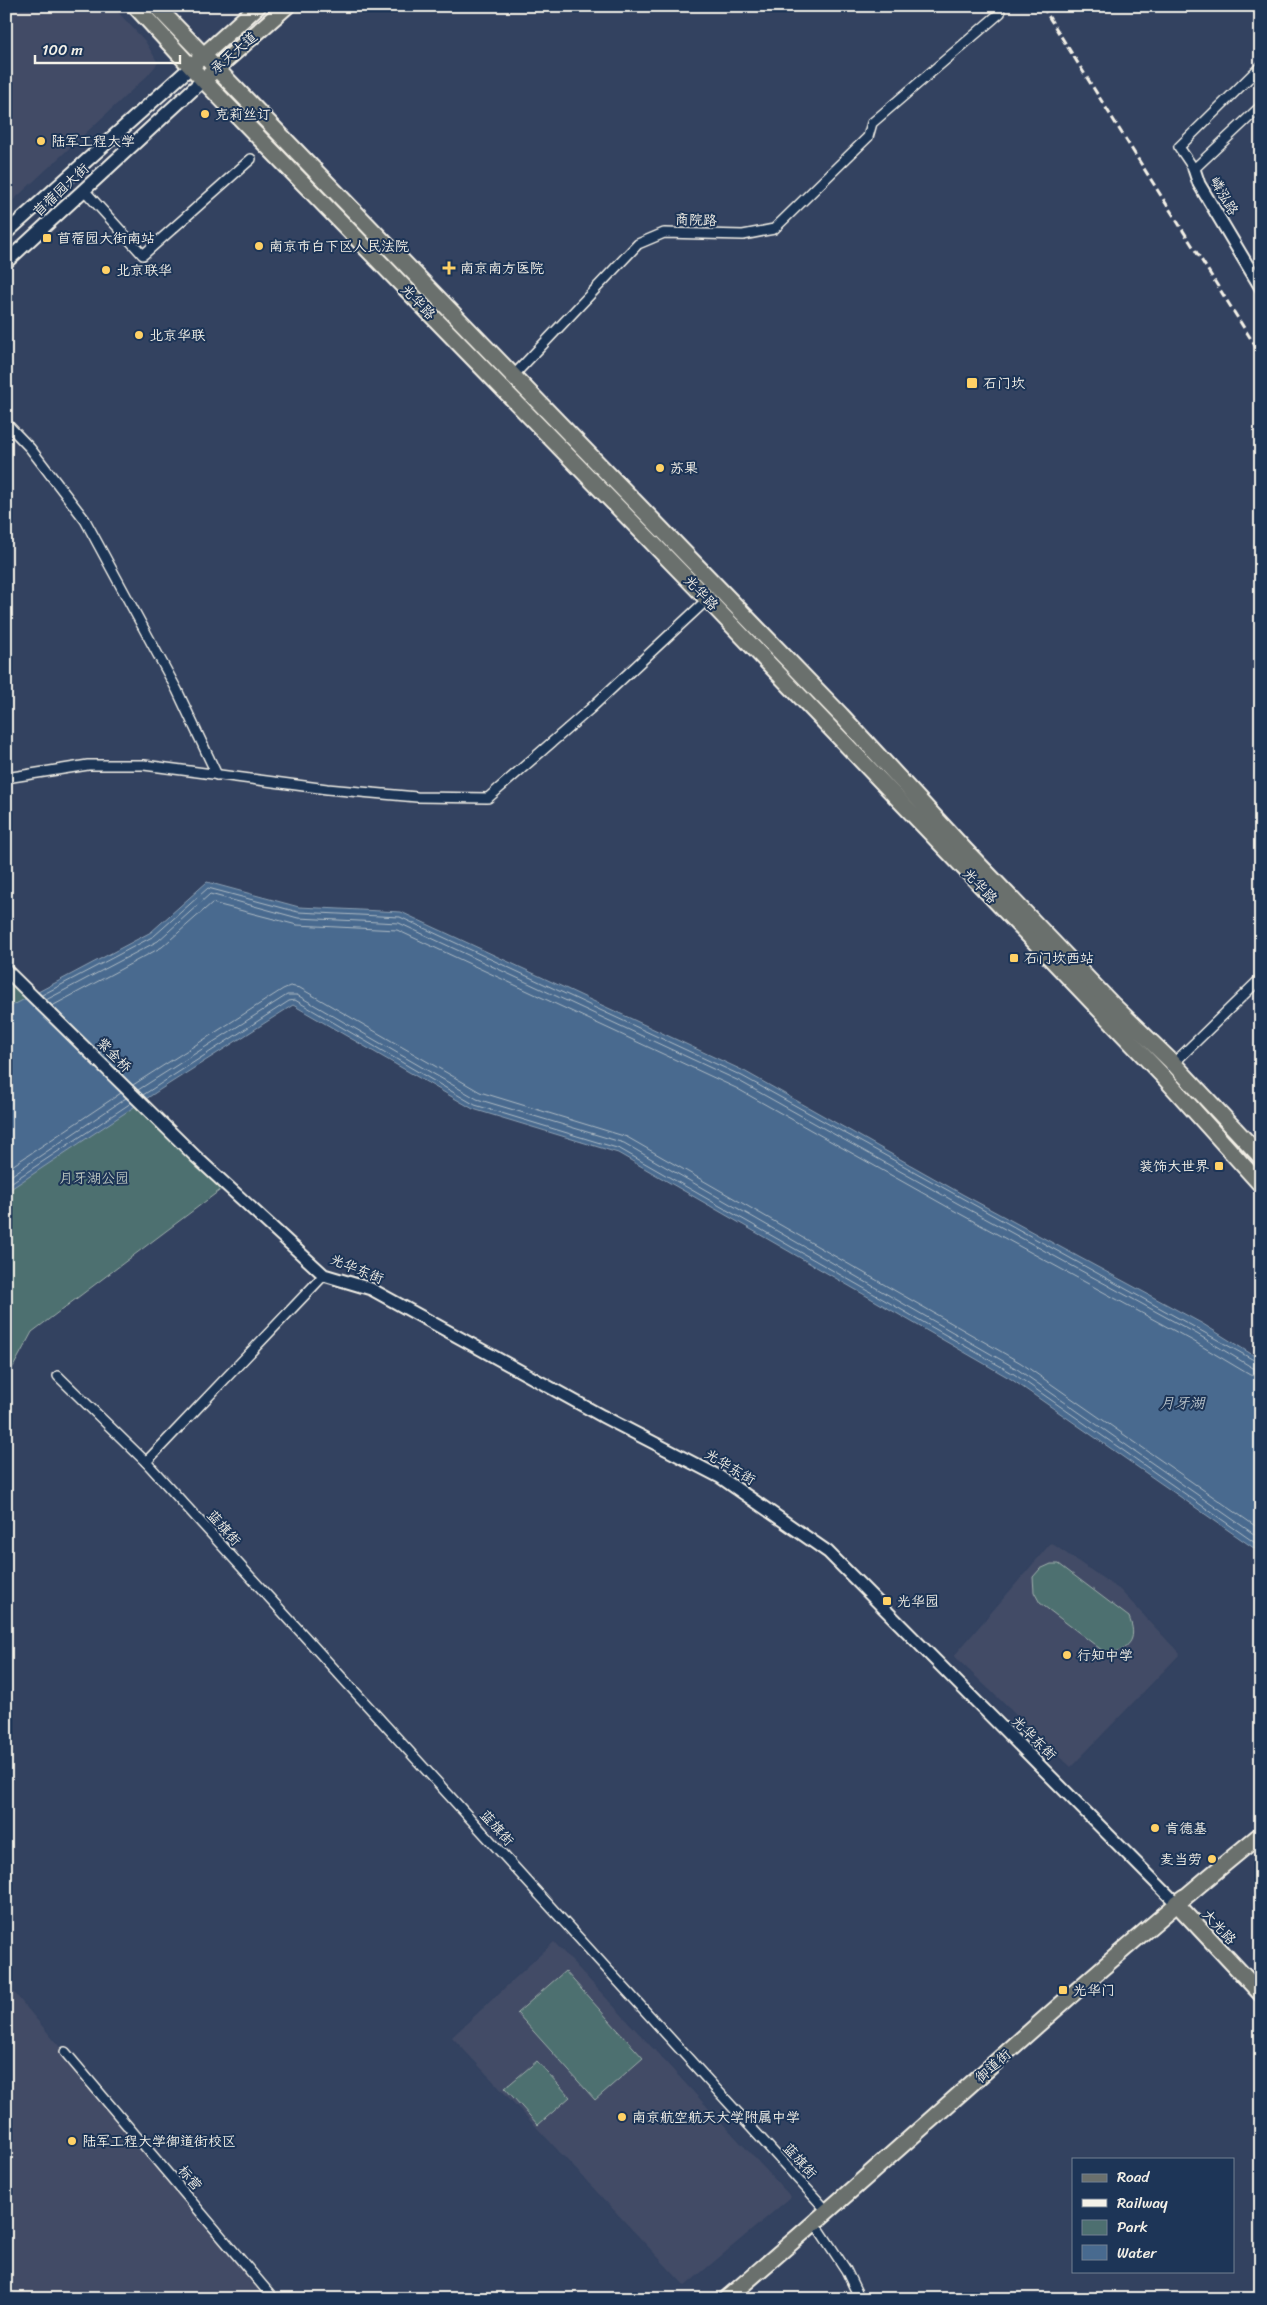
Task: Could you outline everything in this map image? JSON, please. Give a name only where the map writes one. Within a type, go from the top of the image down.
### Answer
[{"type":"main road","name":"光华路","points":[[134,6],[197,60],[216,69],[514,376],[713,595],[1162,1075],[1261,1185]]},
{"type":"main road","name":"光华路","points":[[156,6],[197,60],[203,80],[713,595],[841,715],[964,850],[1261,1157]]},
{"type":"main road","name":"承天大道","points":[[197,60],[258,6]]},
{"type":"main road","name":"承天大道","points":[[203,80],[288,6]]},
{"type":"main road","name":"苜蓿园大街","points":[[8,228],[197,60]]},
{"type":"main road","name":"苜蓿园大街","points":[[6,262],[203,80]]},
{"type":"main road","name":"御道街","points":[[726,2299],[828,2212],[1176,1903],[1261,1834]]},
{"type":"main road","points":[[1176,1903],[1261,1994]]},
{"type":"street","name":"商院路","points":[[514,376],[638,244],[664,232],[743,235],[774,229],[868,137],[872,122],[1000,13],[997,6]]},
{"type":"street","points":[[1261,66],[1179,147],[1194,169],[1261,106]]},
{"type":"street","points":[[84,190],[143,255],[250,159]]},
{"type":"street","name":"嶙泓路","points":[[1194,169],[1199,184],[1261,288]]},
{"type":"street","points":[[6,423],[30,448],[85,520],[177,690],[217,775]]},
{"type":"street","points":[[6,778],[97,765],[144,765],[326,789],[417,797],[488,798],[590,710],[713,595]]},
{"type":"street","name":"紫金桥","points":[[9,972],[196,1157]]},
{"type":"street","points":[[1162,1075],[1261,978]]},
{"type":"street","name":"光华东街","points":[[196,1157],[324,1274],[371,1289],[602,1416],[720,1477],[828,1552],[1176,1903]]},
{"type":"street","points":[[146,1462],[324,1274]]},
{"type":"street","name":"蓝旗街","points":[[58,1376],[146,1462],[828,2212]]},
{"type":"street","name":"标营","points":[[65,2052],[274,2299]]},
{"type":"street","points":[[815,2223],[846,2270],[860,2299]]},
{"type":"shaded area","name":"陆军工程大学","points":[[6,6],[112,6],[145,41],[158,63],[147,76],[6,207]]},
{"type":"shaded area","name":"行知中学","points":[[1051,1543],[1120,1590],[1180,1654],[1071,1767],[954,1656]]},
{"type":"shaded area","name":"南京航空航天大学附属中学","points":[[554,1942],[791,2197],[685,2286],[452,2037]]},
{"type":"shaded area","name":"陆军工程大学御道街校区","points":[[6,1983],[271,2299],[6,2299]]},
{"type":"green space","name":"月牙湖公园","points":[[6,978],[227,1185],[32,1332],[6,1380]]},
{"type":"green space","points":[[1051,1564],[1059,1564],[1129,1617],[1133,1630],[1131,1640],[1124,1648],[1112,1653],[1103,1651],[1040,1603],[1034,1592],[1033,1577],[1040,1569]]},
{"type":"green space","points":[[565,1971],[643,2058],[595,2100],[517,2013]]},
{"type":"green space","points":[[537,2061],[570,2097],[538,2125],[505,2088]]},
{"type":"water","name":"月牙湖","points":[[207,882],[299,907],[401,912],[744,1071],[962,1194],[1203,1324],[1261,1360],[1261,1553],[1011,1379],[618,1153],[473,1109],[293,1005],[161,1089],[6,1192],[6,1009],[151,932]]},
{"type":"railway","points":[[1042,6],[1261,355]]},
{"type":"place","name":"克莉丝订","points":[[205,114]]},
{"type":"place","name":"陆军工程大学","points":[[41,141]]},
{"type":"place","name":"苜蓿园大街南站","points":[[47,238]]},
{"type":"place","name":"南京市白下区人民法院","points":[[259,246]]},
{"type":"place","name":"南京南方医院","points":[[449,268]]},
{"type":"place","name":"北京联华","points":[[106,270]]},
{"type":"place","name":"北京华联","points":[[139,335]]},
{"type":"place","name":"石门坎","points":[[972,383]]},
{"type":"place","name":"苏果","points":[[660,468]]},
{"type":"place","name":"石门坎西站","points":[[1014,958]]},
{"type":"place","name":"装饰大世界","points":[[1219,1166]]},
{"type":"place","name":"光华园","points":[[887,1601]]},
{"type":"place","name":"行知中学","points":[[1067,1655]]},
{"type":"place","name":"肯德基","points":[[1155,1828]]},
{"type":"place","name":"麦当劳","points":[[1212,1859]]},
{"type":"place","name":"光华门","points":[[1063,1990]]},
{"type":"place","name":"南京航空航天大学附属中学","points":[[622,2117]]},
{"type":"place","name":"陆军工程大学御道街校区","points":[[72,2141]]}]
